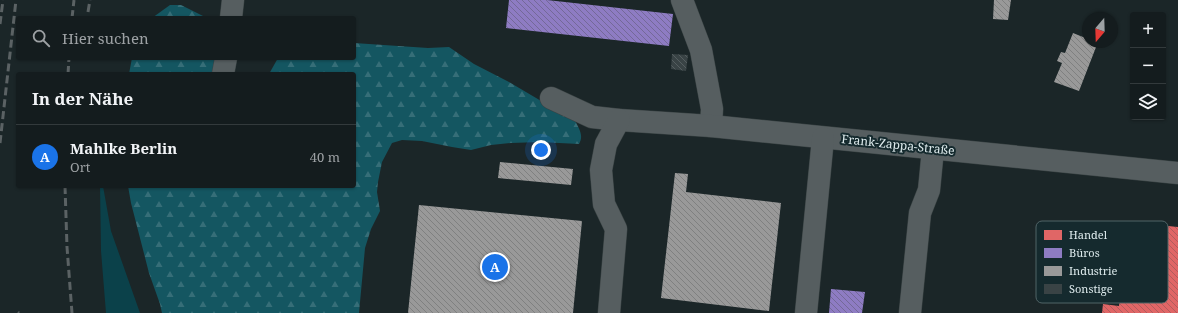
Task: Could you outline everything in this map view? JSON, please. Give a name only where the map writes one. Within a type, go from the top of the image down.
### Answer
[{"type":"street","points":[[231,16],[233,0]]},
{"type":"street","points":[[682,0],[702,50],[712,109],[711,126]]},
{"type":"street","points":[[223,72],[226,60]]},
{"type":"street","name":"Frank-Zappa-Straße","points":[[551,98],[592,116],[619,120],[711,126],[1178,173]]},
{"type":"street","points":[[608,313],[616,228],[604,204],[602,170],[606,144],[619,120]]},
{"type":"street","points":[[806,313],[823,138]]},
{"type":"street","points":[[910,313],[920,213],[929,190],[933,149]]},
{"type":"shaded area","points":[[100,188],[103,188],[111,231],[140,313],[106,313],[101,251]]},
{"type":"green space","points":[[170,5],[181,5],[203,16],[155,16]]},
{"type":"green space","points":[[356,43],[428,48],[449,47],[474,64],[509,82],[575,121],[581,138],[579,144],[540,142],[511,143],[491,145],[471,150],[422,141],[402,140],[392,143],[382,162],[378,182],[377,192],[380,211],[371,229],[365,248],[359,313],[162,313],[149,273],[128,188],[356,188],[356,72],[270,72],[277,60],[356,60]]},
{"type":"green space","points":[[132,60],[217,60],[214,72],[129,72]]},
{"type":"building: Handel","points":[[1168,226],[1178,227],[1178,313],[1102,313],[1103,304],[1119,306],[1119,303],[1168,303]]},
{"type":"building: Büros","points":[[509,0],[547,0],[673,14],[669,46],[506,28]]},
{"type":"building: Büros","points":[[831,289],[865,292],[862,313],[829,313]]},
{"type":"building: Industrie","points":[[994,0],[1011,0],[1008,20],[993,19]]},
{"type":"building: Industrie","points":[[1073,33],[1082,37],[1082,48],[1096,48],[1079,91],[1054,82],[1062,63],[1057,61],[1061,52],[1065,53]]},
{"type":"building: Industrie","points":[[500,162],[573,169],[571,185],[498,178]]},
{"type":"building: Industrie","points":[[675,173],[688,174],[686,192],[781,203],[769,311],[661,298]]},
{"type":"building: Industrie","points":[[419,205],[582,221],[573,313],[408,313]]},
{"type":"building: Sonstige","points":[[672,54],[688,55],[686,71],[671,69]]},
{"type":"railway","points":[[0,24],[3,0]]},
{"type":"railway","points":[[0,143],[16,0]]},
{"type":"railway","points":[[72,16],[74,0]]},
{"type":"railway","points":[[88,12],[90,0]]},
{"type":"railway","points":[[68,72],[69,60]]},
{"type":"railway","points":[[65,188],[67,247],[72,313]]},
{"type":"place","name":"Mahlke Berlin","points":[[495,267]]}]
